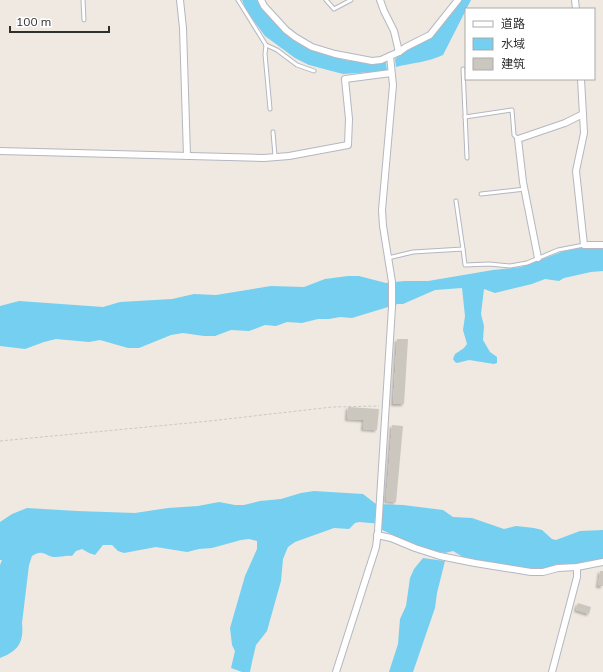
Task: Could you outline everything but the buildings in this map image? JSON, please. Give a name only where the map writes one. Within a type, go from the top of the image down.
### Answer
[{"type":"street","points":[[180,0],[183,28],[187,156]]},
{"type":"street","points":[[261,0],[264,6],[286,30],[312,47],[367,61],[378,61],[390,56],[430,34],[458,0]]},
{"type":"street","points":[[380,0],[385,15],[394,31],[399,52]]},
{"type":"street","points":[[336,672],[376,547],[378,533],[392,306],[392,282],[382,210],[393,85],[390,56]]},
{"type":"street","points":[[0,151],[275,158],[348,145],[349,119],[345,79],[391,73]]},
{"type":"street","points":[[581,80],[583,140],[576,171],[584,246],[603,245]]},
{"type":"street","points":[[538,258],[525,189],[518,139],[565,123],[583,114]]},
{"type":"street","points":[[378,533],[427,552],[475,563],[535,572],[603,562]]},
{"type":"street","points":[[552,672],[577,577],[577,567]]},
{"type":"lane","points":[[82,0],[84,20]]},
{"type":"lane","points":[[238,0],[266,45],[277,50],[297,64],[314,71]]},
{"type":"lane","points":[[326,0],[334,9],[351,0]]},
{"type":"lane","points":[[266,45],[265,54],[270,109]]},
{"type":"lane","points":[[463,69],[468,158]]},
{"type":"lane","points":[[465,116],[512,110],[514,135],[518,139]]},
{"type":"lane","points":[[273,132],[275,158]]},
{"type":"lane","points":[[481,194],[525,189]]},
{"type":"lane","points":[[456,201],[465,265],[489,264],[510,266],[527,263],[558,250],[584,246]]},
{"type":"lane","points":[[388,258],[413,252],[463,249]]},
{"type":"path","points":[[0,441],[210,421],[332,407],[386,406]]},
{"type":"water","points":[[242,0],[258,0],[279,25],[332,56],[345,60],[372,63],[386,62],[387,71],[343,74],[309,65],[295,58],[265,36],[247,12]]},
{"type":"water","points":[[461,0],[471,0],[467,8],[465,8],[465,12],[443,55],[426,61],[396,67],[395,59],[434,34]]},
{"type":"water","points":[[585,247],[603,248],[603,271],[564,278],[559,281],[545,279],[532,284],[495,293],[484,289],[481,314],[484,326],[483,340],[490,352],[497,357],[497,363],[494,364],[469,360],[457,363],[453,359],[455,354],[467,344],[463,330],[465,316],[462,288],[435,290],[403,304],[398,304],[352,318],[340,317],[318,319],[302,323],[287,322],[276,326],[265,325],[249,331],[231,330],[215,336],[183,333],[171,335],[139,348],[128,348],[100,340],[89,342],[56,339],[25,349],[0,346],[0,306],[19,301],[103,307],[120,302],[172,299],[194,294],[216,295],[271,286],[304,287],[325,279],[348,276],[359,276],[386,283],[428,281],[493,270],[521,267],[564,251]]},
{"type":"water","points":[[314,491],[363,494],[376,504],[403,505],[443,510],[453,517],[472,518],[504,529],[516,526],[534,528],[542,530],[552,539],[556,540],[580,531],[603,530],[603,559],[575,564],[558,564],[538,571],[468,560],[453,551],[445,553],[424,549],[382,530],[382,524],[359,522],[355,523],[349,529],[334,528],[295,542],[288,547],[283,559],[281,581],[267,631],[256,645],[250,672],[242,672],[231,668],[235,651],[232,645],[230,628],[245,576],[257,549],[257,541],[249,539],[241,540],[212,548],[187,552],[156,547],[124,553],[118,551],[112,545],[103,545],[95,555],[82,549],[76,551],[72,556],[52,557],[39,553],[32,556],[29,565],[21,641],[15,649],[0,658],[0,565],[2,560],[0,560],[0,522],[12,514],[27,508],[135,513],[168,508],[198,506],[219,502],[244,505],[260,501],[281,499]]},
{"type":"water","points":[[423,558],[445,561],[435,608],[413,672],[389,672],[398,644],[400,619],[406,606],[410,578],[414,569]]}]
